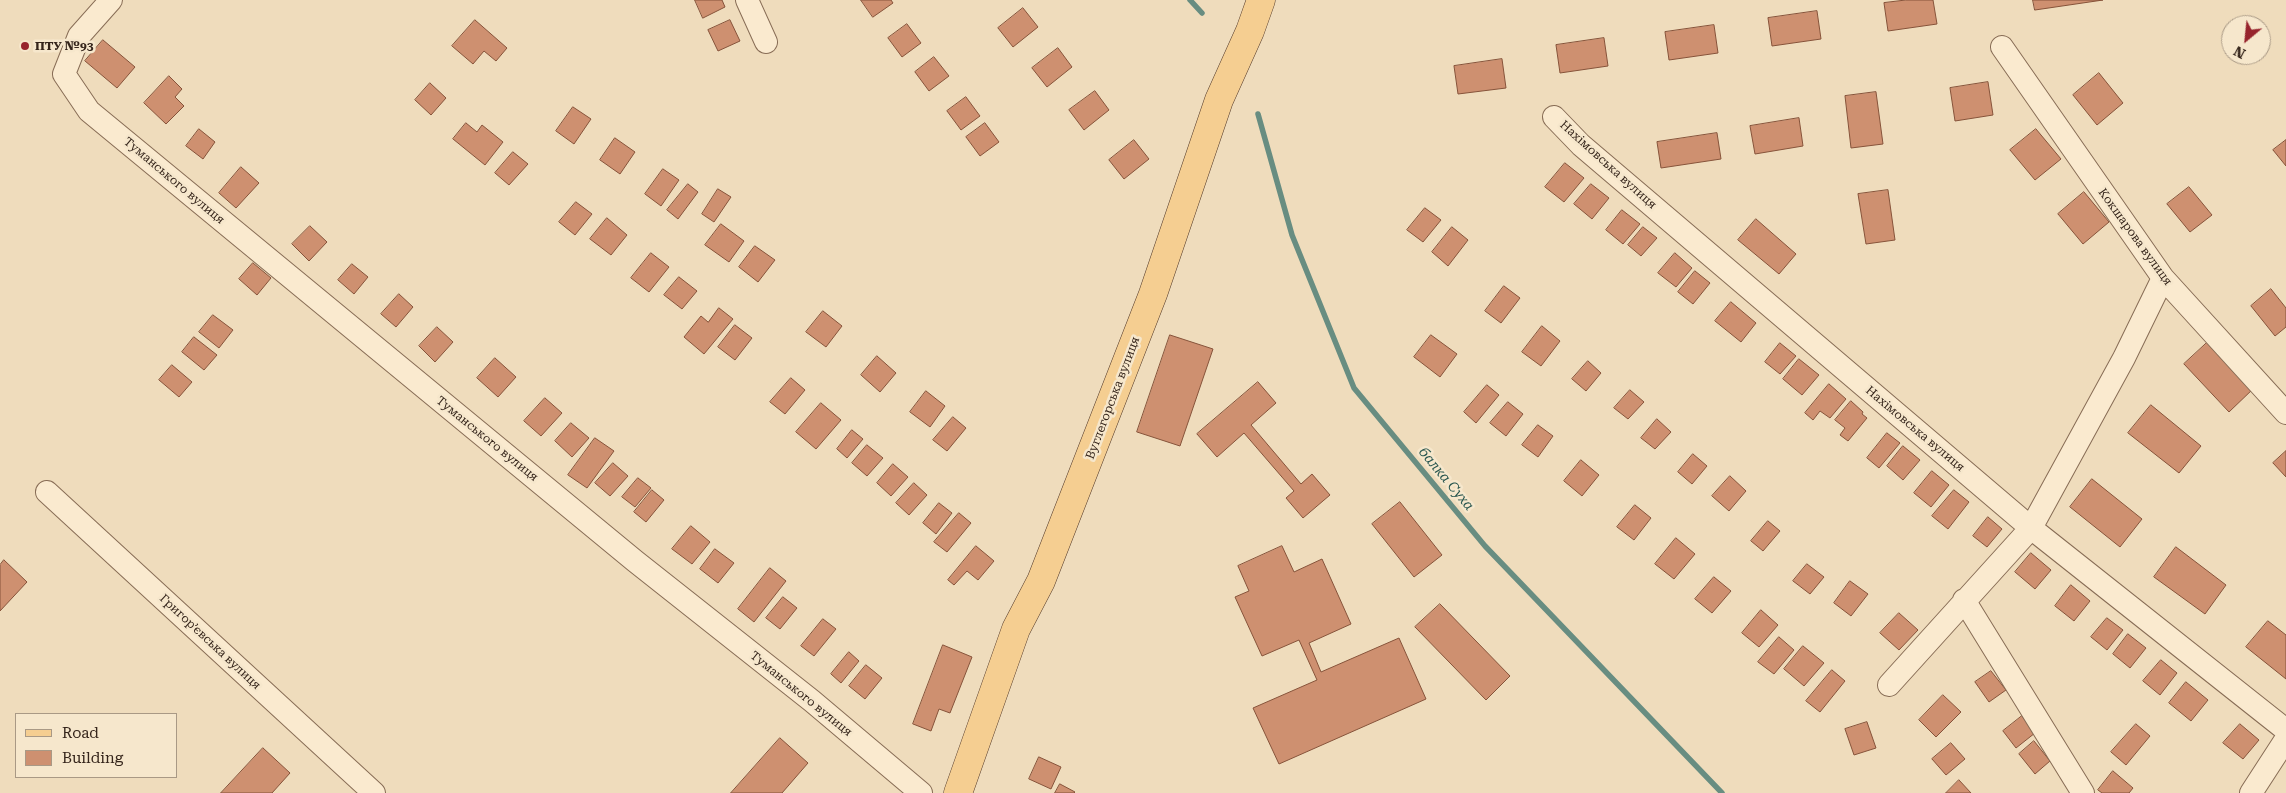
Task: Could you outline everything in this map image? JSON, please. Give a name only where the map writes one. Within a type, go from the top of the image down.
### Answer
[{"type":"main road","name":"Вуглегорська вулиця","points":[[958,793],[1016,629],[1041,581],[1153,294],[1219,100],[1250,31],[1261,0]]},
{"type":"street","name":"Туманського вулиця","points":[[111,0],[79,36],[64,74],[90,111],[635,561],[812,701],[920,793]]},
{"type":"street","points":[[747,0],[766,42]]},
{"type":"street","name":"Кокшарова вулиця","points":[[2002,47],[2163,278],[2286,413]]},
{"type":"street","name":"Нахімовська вулиця","points":[[1554,117],[1581,145],[2031,528],[2286,730]]},
{"type":"street","points":[[1889,685],[2031,528],[2124,358],[2163,278]]},
{"type":"street","name":"Григор’євська вулиця","points":[[47,492],[374,793]]},
{"type":"street","points":[[1964,600],[2083,793]]},
{"type":"street","points":[[2251,793],[2286,739]]},
{"type":"building","points":[[695,0],[722,0],[725,7],[703,18]]},
{"type":"building","points":[[861,0],[891,0],[893,3],[873,17]]},
{"type":"building","points":[[1906,0],[1933,0],[1937,24],[1888,31],[1884,3]]},
{"type":"building","points":[[2033,0],[2103,0],[2035,10]]},
{"type":"building","points":[[1023,8],[1038,27],[1013,47],[998,28]]},
{"type":"building","points":[[1817,11],[1821,39],[1772,46],[1768,18]]},
{"type":"building","points":[[475,20],[507,48],[496,61],[484,51],[473,64],[452,46]]},
{"type":"building","points":[[730,20],[740,41],[718,51],[708,30]]},
{"type":"building","points":[[907,24],[921,43],[902,57],[888,38]]},
{"type":"building","points":[[1714,25],[1718,53],[1669,60],[1665,32]]},
{"type":"building","points":[[1604,38],[1608,66],[1560,73],[1556,45]]},
{"type":"building","points":[[103,40],[135,67],[117,88],[85,61]]},
{"type":"building","points":[[1058,48],[1072,67],[1047,87],[1032,68]]},
{"type":"building","points":[[934,57],[949,76],[929,91],[915,72]]},
{"type":"building","points":[[1502,59],[1506,88],[1458,94],[1454,66]]},
{"type":"building","points":[[2099,73],[2123,103],[2097,125],[2073,95]]},
{"type":"building","points":[[169,76],[182,89],[175,97],[184,106],[166,124],[144,103]]},
{"type":"building","points":[[1988,82],[1993,115],[1955,121],[1950,88]]},
{"type":"building","points":[[430,83],[446,98],[431,115],[415,100]]},
{"type":"building","points":[[1095,91],[1109,110],[1084,130],[1069,110]]},
{"type":"building","points":[[1876,92],[1883,144],[1851,148],[1845,96]]},
{"type":"building","points":[[966,97],[980,116],[961,130],[947,111]]},
{"type":"building","points":[[573,107],[591,119],[574,144],[556,131]]},
{"type":"building","points":[[1799,118],[1803,146],[1755,154],[1750,126]]},
{"type":"building","points":[[466,123],[477,132],[482,125],[503,142],[485,165],[453,139]]},
{"type":"building","points":[[985,123],[999,142],[980,156],[966,137]]},
{"type":"building","points":[[199,129],[215,142],[203,159],[186,146]]},
{"type":"building","points":[[2036,129],[2061,159],[2035,180],[2010,150]]},
{"type":"building","points":[[1717,133],[1721,159],[1661,168],[1657,142]]},
{"type":"building","points":[[615,138],[635,152],[620,174],[600,160]]},
{"type":"building","points":[[1134,140],[1149,159],[1124,179],[1109,160]]},
{"type":"building","points":[[2286,140],[2286,166],[2273,150]]},
{"type":"building","points":[[513,152],[528,164],[509,185],[495,173]]},
{"type":"building","points":[[1565,163],[1584,178],[1564,202],[1545,187]]},
{"type":"building","points":[[241,167],[259,183],[236,208],[219,193]]},
{"type":"building","points":[[663,169],[679,180],[661,206],[645,194]]},
{"type":"building","points":[[688,184],[698,192],[678,219],[667,210]]},
{"type":"building","points":[[1591,184],[1609,198],[1592,219],[1574,204]]},
{"type":"building","points":[[2189,187],[2212,215],[2190,232],[2167,204]]},
{"type":"building","points":[[718,189],[731,197],[714,222],[702,214]]},
{"type":"building","points":[[1888,190],[1895,240],[1866,244],[1858,194]]},
{"type":"building","points":[[2084,192],[2109,222],[2083,244],[2058,214]]},
{"type":"building","points":[[576,202],[592,214],[575,235],[559,222]]},
{"type":"building","points":[[1425,208],[1441,220],[1423,242],[1407,230]]},
{"type":"building","points":[[1622,210],[1640,224],[1623,244],[1606,230]]},
{"type":"building","points":[[607,218],[627,235],[611,255],[590,239]]},
{"type":"building","points":[[1756,219],[1796,254],[1779,274],[1738,240]]},
{"type":"building","points":[[721,224],[744,241],[729,262],[705,245]]},
{"type":"building","points":[[310,226],[327,242],[309,261],[292,244]]},
{"type":"building","points":[[1452,227],[1468,240],[1448,266],[1432,252]]},
{"type":"building","points":[[1643,227],[1657,238],[1641,256],[1628,245]]},
{"type":"building","points":[[755,246],[775,260],[758,282],[739,267]]},
{"type":"building","points":[[651,253],[669,267],[649,292],[631,278]]},
{"type":"building","points":[[1675,253],[1692,268],[1676,287],[1658,273]]},
{"type":"building","points":[[253,263],[271,278],[257,295],[239,279]]},
{"type":"building","points":[[352,264],[368,277],[354,294],[338,280]]},
{"type":"building","points":[[1695,271],[1710,283],[1693,304],[1678,292]]},
{"type":"building","points":[[679,277],[697,291],[682,309],[664,295]]},
{"type":"building","points":[[1504,286],[1520,298],[1501,323],[1485,311]]},
{"type":"building","points":[[2271,289],[2286,308],[2286,327],[2275,336],[2251,306]]},
{"type":"building","points":[[399,294],[413,307],[396,327],[381,314]]},
{"type":"building","points":[[1731,302],[1756,323],[1741,342],[1715,321]]},
{"type":"building","points":[[719,308],[733,319],[704,354],[684,337],[701,316],[708,322]]},
{"type":"building","points":[[823,311],[842,326],[826,347],[806,332]]},
{"type":"building","points":[[213,315],[233,330],[219,348],[199,332]]},
{"type":"building","points":[[735,325],[752,338],[735,360],[718,347]]},
{"type":"building","points":[[1542,326],[1560,341],[1541,366],[1522,352]]},
{"type":"building","points":[[437,327],[453,342],[435,362],[419,346]]},
{"type":"building","points":[[1170,335],[1213,349],[1180,446],[1137,432]]},
{"type":"building","points":[[1431,335],[1457,354],[1440,377],[1414,357]]},
{"type":"building","points":[[194,337],[217,355],[204,370],[182,352]]},
{"type":"building","points":[[2210,340],[2254,388],[2229,412],[2184,364]]},
{"type":"building","points":[[1780,343],[1796,356],[1780,374],[1765,362]]},
{"type":"building","points":[[877,356],[896,373],[880,392],[861,375]]},
{"type":"building","points":[[495,358],[516,377],[498,397],[477,378]]},
{"type":"building","points":[[1799,359],[1819,375],[1802,395],[1783,379]]},
{"type":"building","points":[[1588,361],[1601,373],[1586,391],[1572,379]]},
{"type":"building","points":[[172,365],[192,382],[179,397],[159,380]]},
{"type":"building","points":[[791,378],[805,390],[785,414],[770,402]]},
{"type":"building","points":[[1258,382],[1276,403],[1251,425],[1301,484],[1312,474],[1330,495],[1303,518],[1286,498],[1294,491],[1244,433],[1217,457],[1197,434]]},
{"type":"building","points":[[1829,384],[1846,399],[1830,418],[1820,411],[1813,420],[1805,413]]},
{"type":"building","points":[[1487,385],[1499,395],[1476,423],[1464,412]]},
{"type":"building","points":[[1630,390],[1644,402],[1628,419],[1614,408]]},
{"type":"building","points":[[926,391],[945,406],[930,427],[910,412]]},
{"type":"building","points":[[545,398],[562,413],[541,436],[524,421]]},
{"type":"building","points":[[1851,401],[1867,418],[1848,441],[1840,435],[1845,428],[1835,420]]},
{"type":"building","points":[[1508,402],[1523,414],[1506,436],[1490,423]]},
{"type":"building","points":[[821,403],[841,420],[816,449],[796,432]]},
{"type":"building","points":[[2151,405],[2201,446],[2179,473],[2128,433]]},
{"type":"building","points":[[953,417],[966,428],[947,451],[933,440]]},
{"type":"building","points":[[1657,419],[1671,432],[1655,449],[1641,438]]},
{"type":"building","points":[[571,423],[589,438],[572,457],[555,441]]},
{"type":"building","points":[[1538,425],[1553,436],[1538,457],[1522,445]]},
{"type":"building","points":[[852,430],[863,439],[847,458],[837,449]]},
{"type":"building","points":[[1887,433],[1900,443],[1879,468],[1867,458]]},
{"type":"building","points":[[595,438],[614,451],[587,488],[568,475]]},
{"type":"building","points":[[867,445],[883,458],[867,476],[852,463]]},
{"type":"building","points":[[1903,446],[1920,460],[1903,480],[1887,466]]},
{"type":"building","points":[[2286,451],[2286,477],[2273,463]]},
{"type":"building","points":[[1693,454],[1707,466],[1692,484],[1678,472]]},
{"type":"building","points":[[1581,460],[1599,475],[1582,496],[1564,481]]},
{"type":"building","points":[[613,463],[628,476],[610,496],[595,483]]},
{"type":"building","points":[[893,464],[908,477],[891,496],[877,483]]},
{"type":"building","points":[[1932,471],[1949,485],[1931,507],[1914,493]]},
{"type":"building","points":[[1730,476],[1746,491],[1729,511],[1712,496]]},
{"type":"building","points":[[638,478],[651,488],[635,507],[622,497]]},
{"type":"building","points":[[2092,479],[2142,519],[2120,547],[2070,507]]},
{"type":"building","points":[[914,483],[927,495],[909,515],[896,503]]},
{"type":"building","points":[[652,490],[664,500],[646,522],[634,512]]},
{"type":"building","points":[[1954,490],[1969,502],[1948,529],[1932,516]]},
{"type":"building","points":[[1400,502],[1442,555],[1414,577],[1372,524]]},
{"type":"building","points":[[939,503],[952,513],[936,534],[923,523]]},
{"type":"building","points":[[1635,505],[1651,518],[1634,540],[1617,527]]},
{"type":"building","points":[[959,513],[971,523],[947,552],[934,542]]},
{"type":"building","points":[[1988,517],[2002,529],[1987,547],[1973,536]]},
{"type":"building","points":[[1768,521],[1780,531],[1763,551],[1751,541]]},
{"type":"building","points":[[691,526],[710,542],[692,564],[672,549]]},
{"type":"building","points":[[1676,538],[1695,554],[1674,579],[1655,564]]},
{"type":"building","points":[[976,546],[994,561],[978,580],[967,571],[954,585],[948,580]]},
{"type":"building","points":[[1282,546],[1294,572],[1322,559],[1351,624],[1309,643],[1321,672],[1399,638],[1426,699],[1279,764],[1253,708],[1317,680],[1299,640],[1262,656],[1235,597],[1249,591],[1238,566]]},
{"type":"building","points":[[2176,547],[2226,585],[2205,614],[2154,577]]},
{"type":"building","points":[[715,549],[734,563],[718,583],[700,569]]},
{"type":"building","points":[[2031,553],[2051,570],[2035,589],[2015,572]]},
{"type":"building","points":[[4,560],[27,582],[0,611],[0,565]]},
{"type":"building","points":[[1807,564],[1824,577],[1810,594],[1793,581]]},
{"type":"building","points":[[770,568],[786,581],[754,622],[738,609]]},
{"type":"building","points":[[1714,577],[1731,591],[1712,613],[1695,599]]},
{"type":"building","points":[[1850,581],[1868,594],[1851,616],[1834,603]]},
{"type":"building","points":[[2071,585],[2090,601],[2074,621],[2055,606]]},
{"type":"building","points":[[783,597],[797,608],[780,629],[766,618]]},
{"type":"building","points":[[1440,604],[1510,676],[1486,700],[1415,627]]},
{"type":"building","points":[[1761,610],[1778,625],[1759,647],[1742,633]]},
{"type":"building","points":[[1899,613],[1918,630],[1899,650],[1880,633]]},
{"type":"building","points":[[2107,618],[2123,630],[2107,650],[2091,637]]},
{"type":"building","points":[[823,619],[836,629],[814,656],[801,646]]},
{"type":"building","points":[[2268,621],[2286,635],[2286,679],[2246,647]]},
{"type":"building","points":[[2128,634],[2146,648],[2130,668],[2113,654]]},
{"type":"building","points":[[1779,637],[1794,650],[1774,674],[1758,662]]},
{"type":"building","points":[[943,645],[972,657],[950,713],[939,709],[931,731],[913,724]]},
{"type":"building","points":[[1803,646],[1824,663],[1804,686],[1784,669]]},
{"type":"building","points":[[849,652],[859,661],[841,683],[831,674]]},
{"type":"building","points":[[2161,660],[2177,673],[2160,695],[2143,681]]},
{"type":"building","points":[[866,665],[882,678],[865,699],[849,686]]},
{"type":"building","points":[[1832,670],[1845,681],[1820,712],[1806,701]]},
{"type":"building","points":[[1991,671],[2006,690],[1989,702],[1975,682]]},
{"type":"building","points":[[2186,682],[2208,700],[2191,721],[2169,703]]},
{"type":"building","points":[[1943,695],[1961,712],[1936,737],[1919,720]]},
{"type":"building","points":[[2022,716],[2035,733],[2016,748],[2003,731]]},
{"type":"building","points":[[1867,722],[1876,748],[1854,755],[1845,729]]},
{"type":"building","points":[[2136,724],[2150,736],[2126,765],[2111,752]]},
{"type":"building","points":[[2240,724],[2259,740],[2243,759],[2223,743]]},
{"type":"building","points":[[780,738],[808,763],[782,793],[731,793]]},
{"type":"building","points":[[2034,741],[2050,761],[2035,774],[2019,754]]},
{"type":"building","points":[[1951,743],[1965,759],[1946,775],[1932,759]]},
{"type":"building","points":[[263,748],[290,773],[272,793],[221,793]]},
{"type":"building","points":[[1039,757],[1061,767],[1051,789],[1029,779]]},
{"type":"building","points":[[2113,771],[2133,788],[2129,793],[2102,793],[2098,790]]},
{"type":"building","points":[[1959,780],[1971,793],[1946,793]]},
{"type":"building","points":[[1060,784],[1075,792],[1055,793]]},
{"type":"waterway","name":"балка Суха","points":[[1190,0],[1202,13]]},
{"type":"waterway","name":"балка Суха","points":[[1258,114],[1292,235],[1354,388],[1485,546],[1722,793]]},
{"type":"place","name":"ПТУ №93","points":[[25,46]]}]
